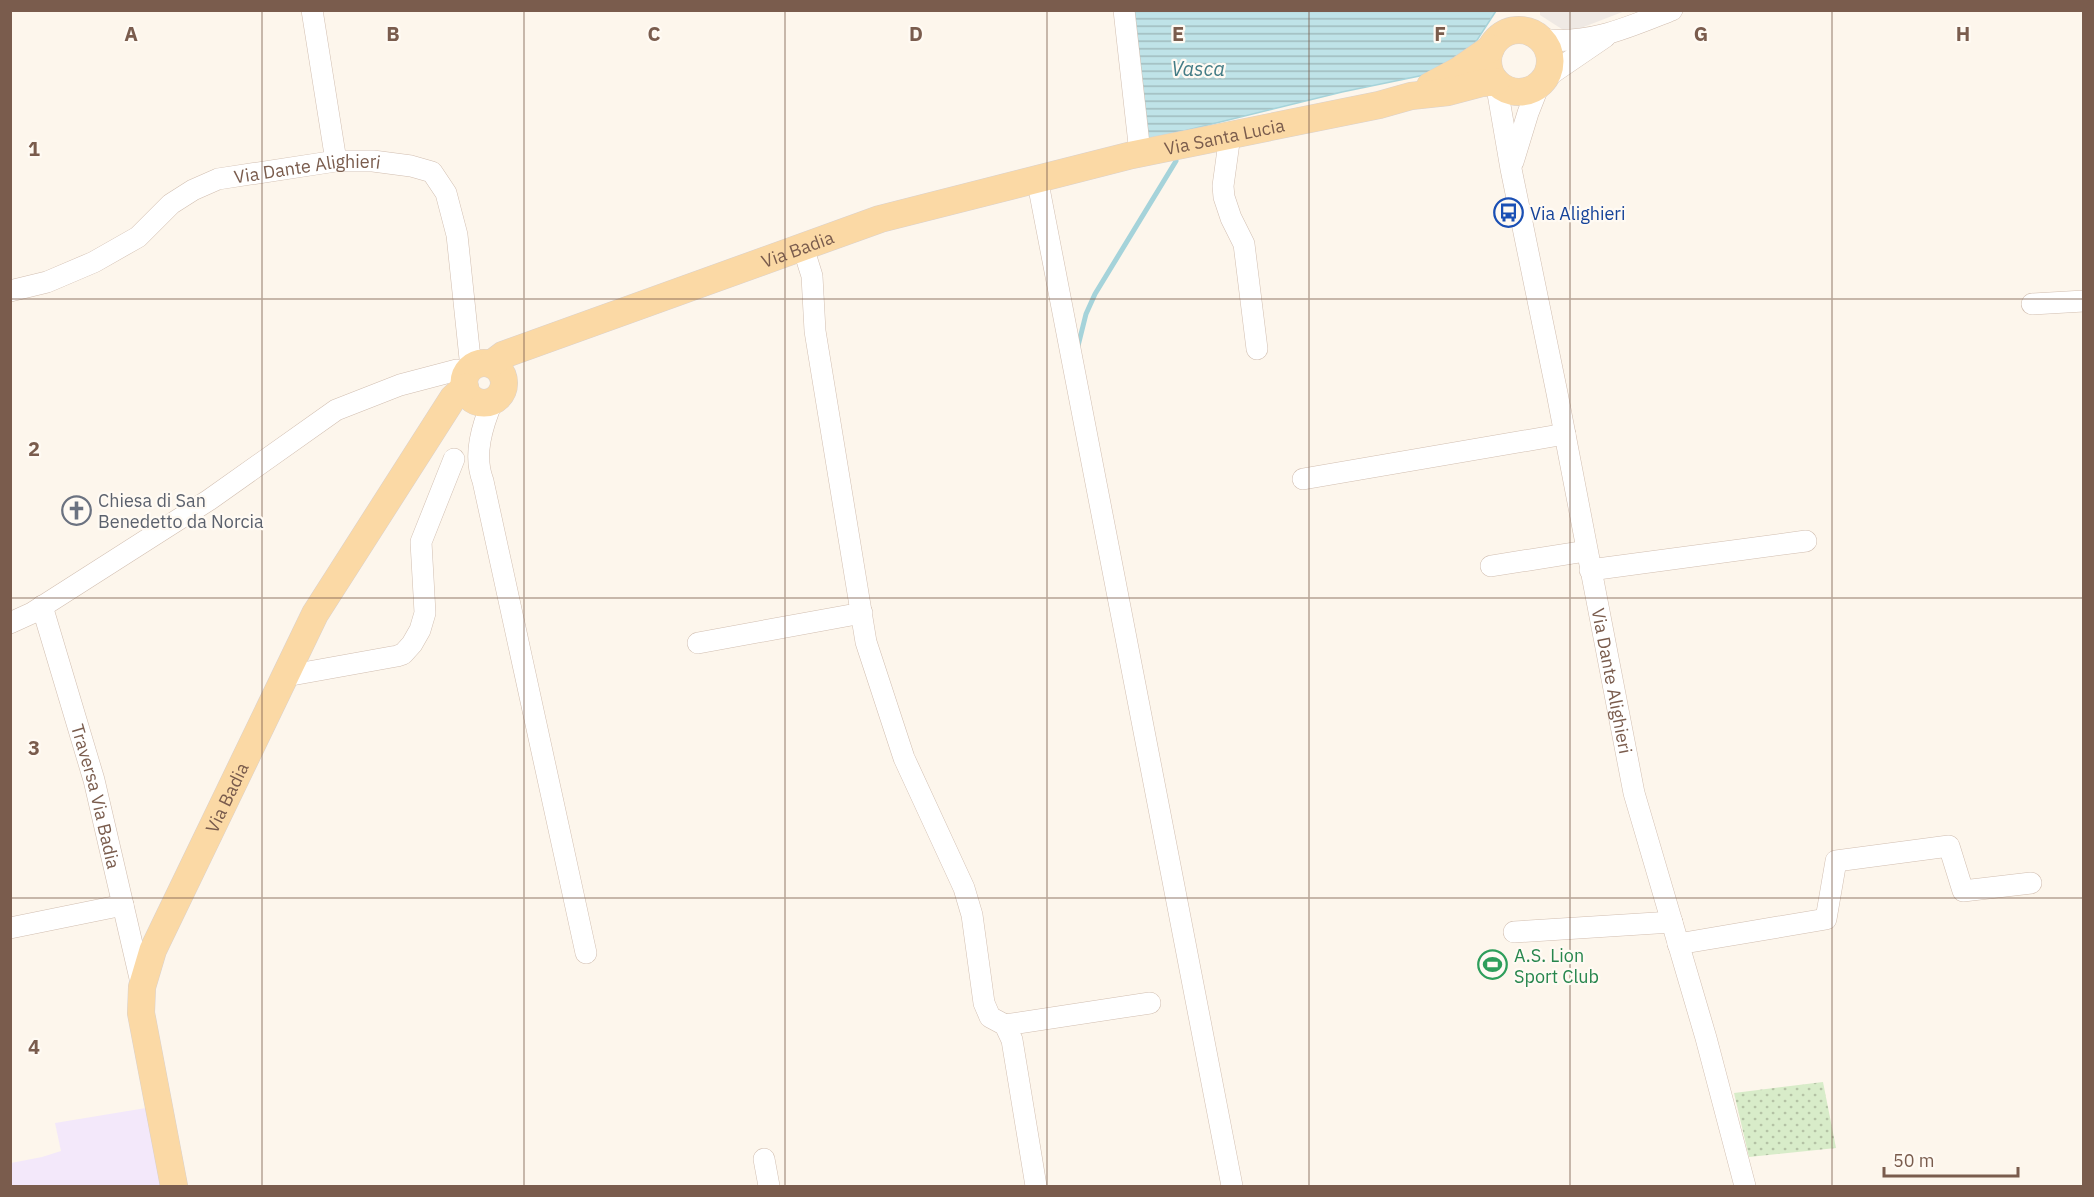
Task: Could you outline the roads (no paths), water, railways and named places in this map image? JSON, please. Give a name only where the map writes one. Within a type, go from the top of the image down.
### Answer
[{"type":"main road","points":[[1496,42],[1517,30],[1535,28],[1549,54],[1550,62],[1542,82],[1526,92],[1518,92],[1503,88],[1496,82],[1489,70],[1488,62],[1496,42],[1511,10]]},
{"type":"main road","name":"Via Santa Lucia","points":[[1411,96],[1458,71],[1496,42]]},
{"type":"main road","name":"Via Santa Lucia","points":[[1036,178],[1140,153],[1378,105],[1411,96],[1448,92],[1482,83],[1496,82]]},
{"type":"main road","name":"Via Badia","points":[[174,1186],[141,1013],[142,987],[153,950],[315,614],[427,441],[481,383],[564,333],[880,219],[1036,178]]},
{"type":"street","points":[[312,10],[336,160]]},
{"type":"street","points":[[1124,10],[1140,153]]},
{"type":"street","points":[[1535,28],[1573,41],[1608,35],[1672,10]]},
{"type":"street","points":[[1542,82],[1608,35]]},
{"type":"street","name":"Via Dante Alighieri","points":[[1496,82],[1511,169],[1565,434],[1634,794],[1706,1038],[1745,1186]]},
{"type":"street","name":"Via Dante Alighieri","points":[[1511,169],[1528,113],[1542,82]]},
{"type":"street","points":[[1230,135],[1224,197],[1244,244],[1257,349]]},
{"type":"street","name":"Via Dante Alighieri","points":[[10,291],[47,282],[94,262],[138,237],[171,204],[193,189],[218,179],[336,160],[373,161],[411,166],[432,172],[446,193],[457,235],[481,383]]},
{"type":"street","points":[[1036,178],[1232,1186]]},
{"type":"street","points":[[803,247],[812,276],[815,331],[866,642],[904,758],[964,888],[972,915],[984,1003],[990,1017],[1005,1025],[1150,1003]]},
{"type":"street","points":[[2032,304],[2084,301]]},
{"type":"street","points":[[10,623],[42,606],[209,500],[336,410],[400,385],[457,370],[481,383],[481,436],[478,468],[486,493],[586,953]]},
{"type":"street","points":[[1303,479],[1565,434]]},
{"type":"street","points":[[427,441],[463,466],[478,468]]},
{"type":"street","points":[[286,676],[404,654],[412,644],[420,630],[425,613],[421,542],[454,459]]},
{"type":"street","points":[[1491,566],[1806,541]]},
{"type":"street","name":"Traversa Via Badia","points":[[42,606],[94,780],[142,987]]},
{"type":"street","points":[[698,643],[862,613]]},
{"type":"street","points":[[1678,944],[1826,919],[1836,861],[1949,846],[1964,891],[2031,883]]},
{"type":"street","points":[[10,928],[123,905]]},
{"type":"street","points":[[1514,932],[1672,922]]},
{"type":"street","points":[[1005,1025],[1012,1040],[1036,1186]]},
{"type":"street","points":[[764,1159],[769,1186]]},
{"type":"water","name":"Vasca","points":[[1131,11],[1496,11],[1470,51],[1434,73],[1342,92],[1147,140]]},
{"type":"waterway","points":[[1078,346],[1086,314],[1095,294],[1176,161]]},
{"type":"place","name":"Via Alighieri","points":[[1509,213]]},
{"type":"place","name":"Chiesa di San Benedetto da Norcia","points":[[77,510]]},
{"type":"place","name":"A.S. Lion Sport Club","points":[[1493,965]]}]
